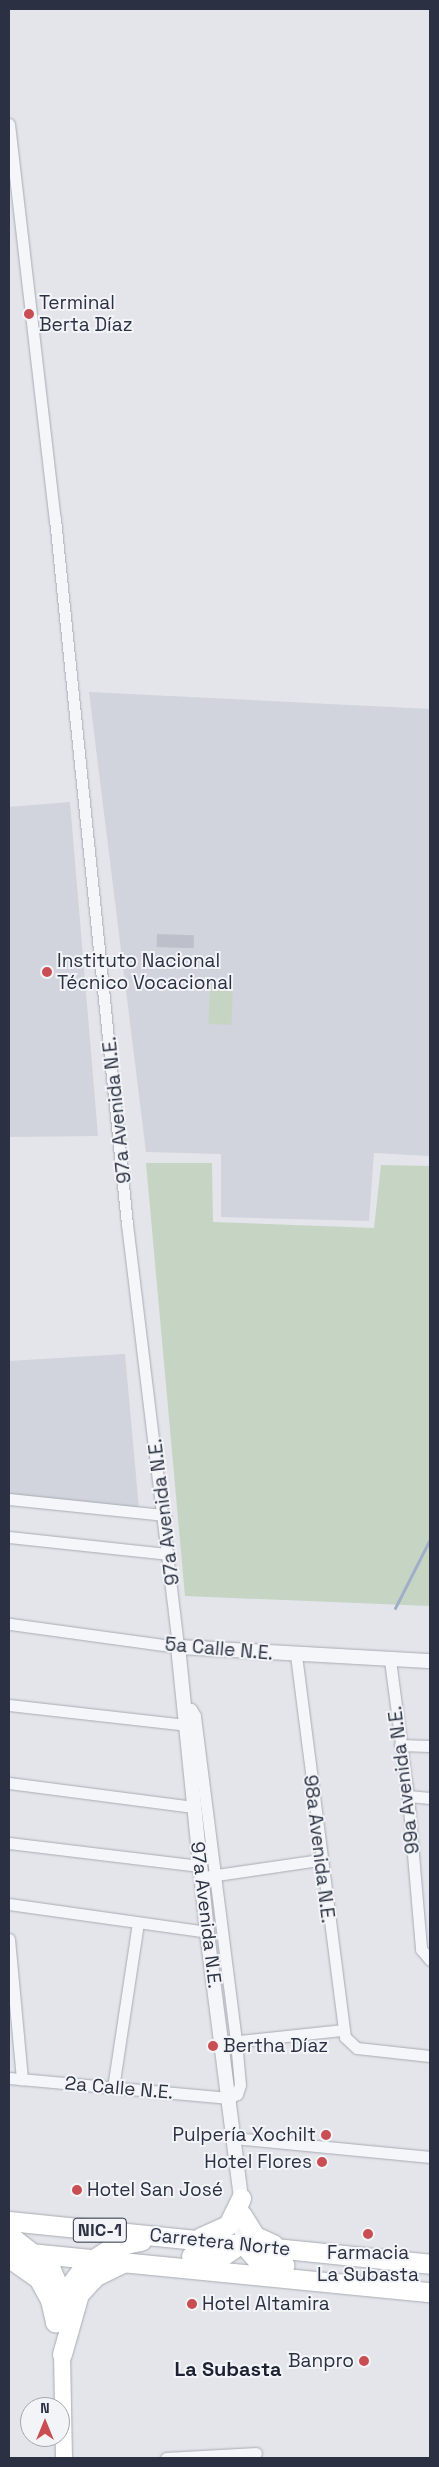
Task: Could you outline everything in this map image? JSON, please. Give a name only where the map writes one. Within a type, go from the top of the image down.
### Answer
[{"type":"highway","points":[[63,2296],[92,2259],[124,2242],[191,2239],[223,2229],[242,2206]]},
{"type":"highway","points":[[242,2206],[255,2236],[291,2249]]},
{"type":"highway","name":"Carretera Norte","points":[[9,2221],[242,2243],[430,2264]]},
{"type":"highway","points":[[9,2235],[38,2254],[54,2271],[63,2296],[62,2354]]},
{"type":"highway","points":[[62,2321],[84,2287],[103,2271],[150,2254],[221,2257],[242,2243],[261,2262],[317,2270],[336,2281]]},
{"type":"highway","name":"Carretera Norte","points":[[9,2251],[336,2281],[430,2292]]},
{"type":"highway","points":[[9,2258],[27,2268],[42,2284],[62,2321]]},
{"type":"main road","points":[[62,2354],[64,2458]]},
{"type":"street","name":"97a Avenida N.E.","points":[[9,124],[82,782],[127,1224],[165,1515],[200,1872],[207,1932],[229,2042],[229,2098],[242,2206],[242,2243]]},
{"type":"street","points":[[9,1499],[165,1515]]},
{"type":"street","points":[[9,1537],[169,1554]]},
{"type":"street","name":"5a Calle N.E.","points":[[9,1624],[178,1647],[430,1661]]},
{"type":"street","name":"98a Avenida N.E.","points":[[296,1655],[320,1860],[343,2030],[347,2043],[357,2048],[430,2056]]},
{"type":"street","name":"99a Avenida N.E.","points":[[390,1660],[408,1796],[421,1949],[429,1959]]},
{"type":"street","points":[[9,1704],[186,1725]]},
{"type":"street","points":[[184,1708],[191,1709],[195,1716],[215,1875],[229,2042],[343,2030]]},
{"type":"street","points":[[400,1745],[430,1746]]},
{"type":"street","points":[[9,1783],[193,1807]]},
{"type":"street","points":[[408,1796],[430,1798]]},
{"type":"street","points":[[9,1844],[215,1875],[320,1860]]},
{"type":"street","points":[[9,1904],[207,1932]]},
{"type":"street","points":[[113,2088],[138,1922]]},
{"type":"street","points":[[9,1939],[22,2079]]},
{"type":"street","name":"2a Calle N.E.","points":[[9,2078],[229,2098]]},
{"type":"street","points":[[234,2138],[430,2157]]},
{"type":"street","points":[[166,2458],[256,2453]]},
{"type":"shaded area","points":[[89,692],[430,709],[430,1156],[374,1153],[369,1221],[221,1217],[221,1154],[146,1152]]},
{"type":"shaded area","name":"Instituto Nacional Técnico Vocacional","points":[[70,802],[98,1136],[9,1137],[9,807]]},
{"type":"shaded area","points":[[125,1354],[139,1509],[9,1496],[9,1361]]},
{"type":"green space","points":[[210,983],[233,984],[232,1025],[209,1024]]},
{"type":"green space","points":[[146,1163],[212,1163],[213,1222],[374,1228],[381,1165],[430,1166],[430,1606],[185,1596]]},
{"type":"building","points":[[157,934],[194,935],[194,948],[157,947]]},
{"type":"waterway","points":[[395,1608],[430,1539]]},
{"type":"place","name":"Terminal Berta Díaz","points":[[29,314]]},
{"type":"place","name":"Instituto Nacional Técnico Vocacional","points":[[47,972]]},
{"type":"place","name":"Bertha Díaz","points":[[213,2046]]},
{"type":"place","name":"Pulpería Xochilt","points":[[326,2135]]},
{"type":"place","name":"Hotel Flores","points":[[322,2162]]},
{"type":"place","name":"Hotel San José","points":[[77,2190]]},
{"type":"place","name":"Farmacia La Subasta","points":[[368,2234]]},
{"type":"place","name":"Hotel Altamira","points":[[192,2304]]},
{"type":"place","name":"Banpro","points":[[364,2361]]},
{"type":"district","name":"La Subasta","points":[[228,2369]]}]
